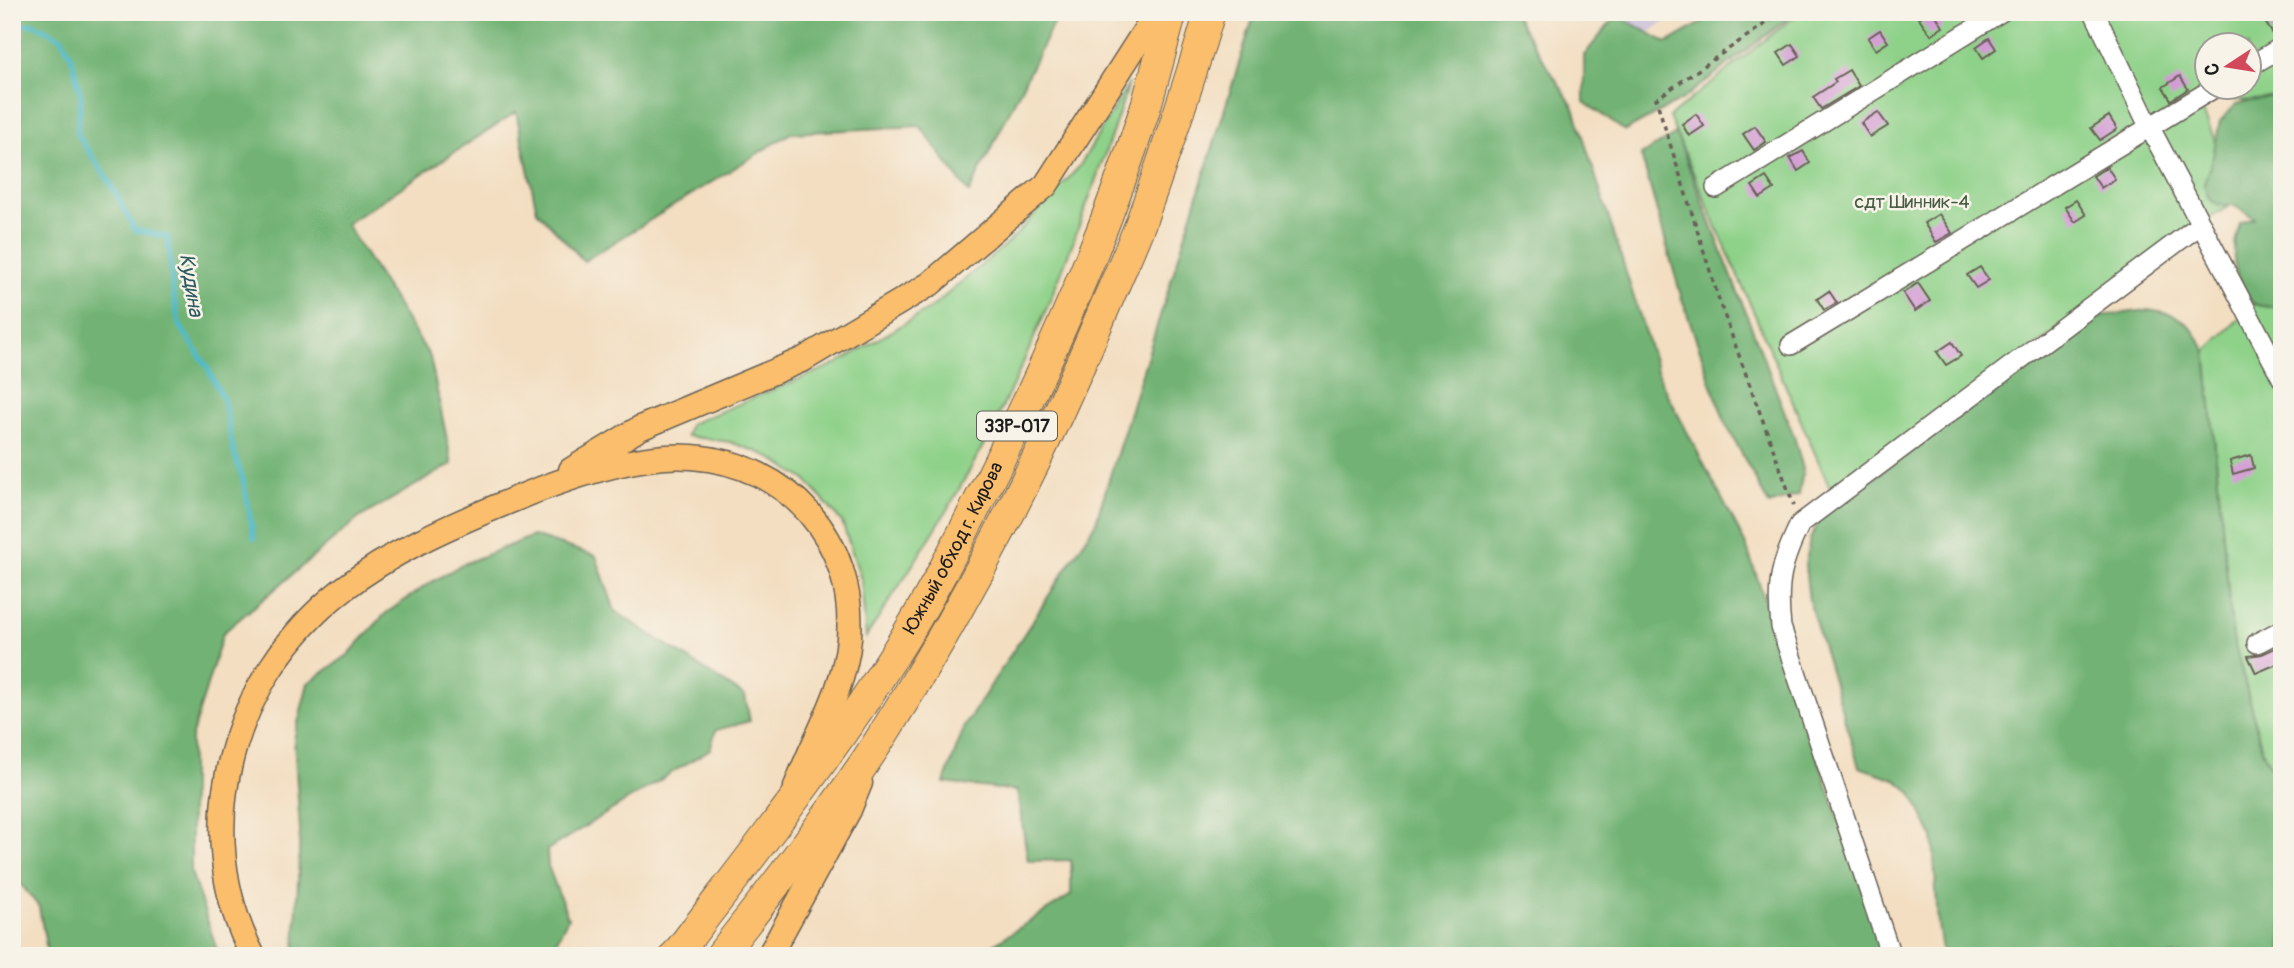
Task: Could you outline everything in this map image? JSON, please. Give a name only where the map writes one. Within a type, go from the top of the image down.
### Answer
[{"type":"highway","name":"Южный обход г. Кирова","points":[[675,956],[832,750],[896,653],[965,529],[1066,318],[1105,221],[1146,106],[1172,12]]},
{"type":"highway","name":"Южный обход г. Кирова","points":[[720,956],[776,884],[876,745],[941,639],[1011,510],[1063,407],[1140,224],[1210,12]]},
{"type":"main road","points":[[540,488],[640,428],[804,359],[930,284],[1046,185],[1157,12]]},
{"type":"main road","points":[[253,956],[236,917],[223,855],[221,820],[224,788],[232,754],[242,723],[263,679],[296,633],[321,608],[379,564],[420,540],[540,488],[597,471],[678,457],[712,459],[739,465],[786,490],[819,524],[840,565],[849,609],[849,638],[845,663],[833,699],[789,804]]},
{"type":"main road","points":[[769,956],[849,810],[876,745]]},
{"type":"street","points":[[1716,188],[2001,12]]},
{"type":"street","points":[[2094,12],[2149,126],[2282,378]]},
{"type":"street","points":[[2262,59],[2282,47]]},
{"type":"street","points":[[1791,345],[2192,101]]},
{"type":"street","points":[[1891,956],[1781,627],[1780,576],[1786,555],[1800,524],[2201,224]]},
{"type":"street","points":[[2256,643],[2282,630]]},
{"type":"path","points":[[1782,12],[1656,99],[1684,196],[1721,306],[1800,524]]},
{"type":"shaded area","points":[[1621,12],[1680,12],[1639,39]]},
{"type":"green space","points":[[12,12],[1059,12],[969,193],[920,126],[791,133],[584,261],[537,211],[516,112],[346,224],[430,357],[452,464],[359,518],[223,633],[191,738],[191,872],[219,956],[48,956],[39,907],[12,873]]},
{"type":"green space","points":[[1255,12],[1513,12],[1574,108],[1660,380],[1746,545],[1885,956],[975,956],[1071,895],[1071,860],[1028,861],[1017,791],[944,783],[964,727],[1095,524]]},
{"type":"green space","points":[[1720,12],[1796,12],[1683,99],[1625,131],[1584,102],[1584,55],[1617,15],[1667,43]]},
{"type":"green space","name":"сдт Шинник-4","points":[[1800,12],[2282,12],[2282,103],[2262,102],[2262,32],[2192,32],[2192,102],[2199,102],[2239,199],[2201,224],[1833,495],[1669,117]]},
{"type":"green space","points":[[1129,83],[1067,258],[1032,344],[963,482],[866,637],[861,579],[842,522],[806,480],[766,455],[730,442],[686,436],[690,424],[836,364],[931,308],[1011,240],[1079,167]]},
{"type":"green space","points":[[2282,97],[2282,308],[2253,303],[2237,274],[2234,250],[2240,223],[2254,218],[2233,205],[2219,205],[2209,199],[2204,184],[2220,121],[2237,104],[2262,102],[2262,98]]},
{"type":"green space","points":[[1676,134],[1794,436],[1803,469],[1799,495],[1769,505],[1725,422],[1681,296],[1641,155]]},
{"type":"green space","points":[[2282,277],[2282,787],[2262,750],[2232,633],[2206,351]]},
{"type":"green space","points":[[2148,310],[2170,314],[2184,321],[2206,351],[2232,633],[2262,750],[2282,787],[2282,956],[1943,956],[1938,925],[1933,837],[1912,793],[1895,779],[1859,767],[1809,601],[1805,565],[1810,539],[1822,516],[2092,317]]},
{"type":"green space","points":[[533,536],[596,556],[615,611],[745,696],[750,721],[716,730],[710,749],[547,850],[548,866],[568,918],[549,956],[295,956],[300,830],[294,739],[308,683],[348,655],[385,614],[425,586],[461,565]]},
{"type":"building","points":[[1928,12],[1934,12],[1943,27],[1931,35],[1919,18]]},
{"type":"building","points":[[2273,12],[2282,12],[2282,28],[2273,34],[2263,19]]},
{"type":"building","points":[[1880,30],[1888,42],[1876,50],[1868,38]]},
{"type":"building","points":[[1989,38],[1996,49],[1983,58],[1976,47]]},
{"type":"building","points":[[1792,44],[1800,56],[1786,65],[1778,53]]},
{"type":"building","points":[[1849,70],[1859,86],[1821,109],[1813,97]]},
{"type":"building","points":[[2180,76],[2188,89],[2171,100],[2163,87]]},
{"type":"building","points":[[1878,112],[1888,126],[1870,137],[1861,123]]},
{"type":"building","points":[[1696,114],[1704,126],[1689,136],[1682,124]]},
{"type":"building","points":[[2109,116],[2117,129],[2100,140],[2091,128]]},
{"type":"building","points":[[1755,126],[1766,142],[1754,150],[1743,134]]},
{"type":"building","points":[[1803,151],[1810,163],[1798,171],[1790,158]]},
{"type":"building","points":[[2107,167],[2115,179],[2101,188],[2093,176]]},
{"type":"building","points":[[1766,177],[1774,189],[1760,198],[1752,186]]},
{"type":"building","points":[[2076,200],[2086,215],[2075,222],[2065,207]]},
{"type":"building","points":[[1939,214],[1952,233],[1936,242],[1924,223]]},
{"type":"building","points":[[1980,267],[1989,280],[1976,288],[1967,275]]},
{"type":"building","points":[[1918,283],[1930,301],[1915,311],[1903,293]]},
{"type":"building","points":[[1829,291],[1837,303],[1824,310],[1817,299]]},
{"type":"building","points":[[1952,342],[1961,356],[1946,365],[1937,352]]},
{"type":"building","points":[[2251,455],[2254,468],[2233,474],[2230,461]]},
{"type":"building","points":[[2277,647],[2282,662],[2256,673],[2248,656],[2262,654]]},
{"type":"waterway","name":"Кудина","points":[[12,26],[34,24],[62,38],[72,58],[81,97],[77,134],[109,181],[135,230],[168,237],[172,286],[179,324],[207,367],[224,401],[254,538]]}]
